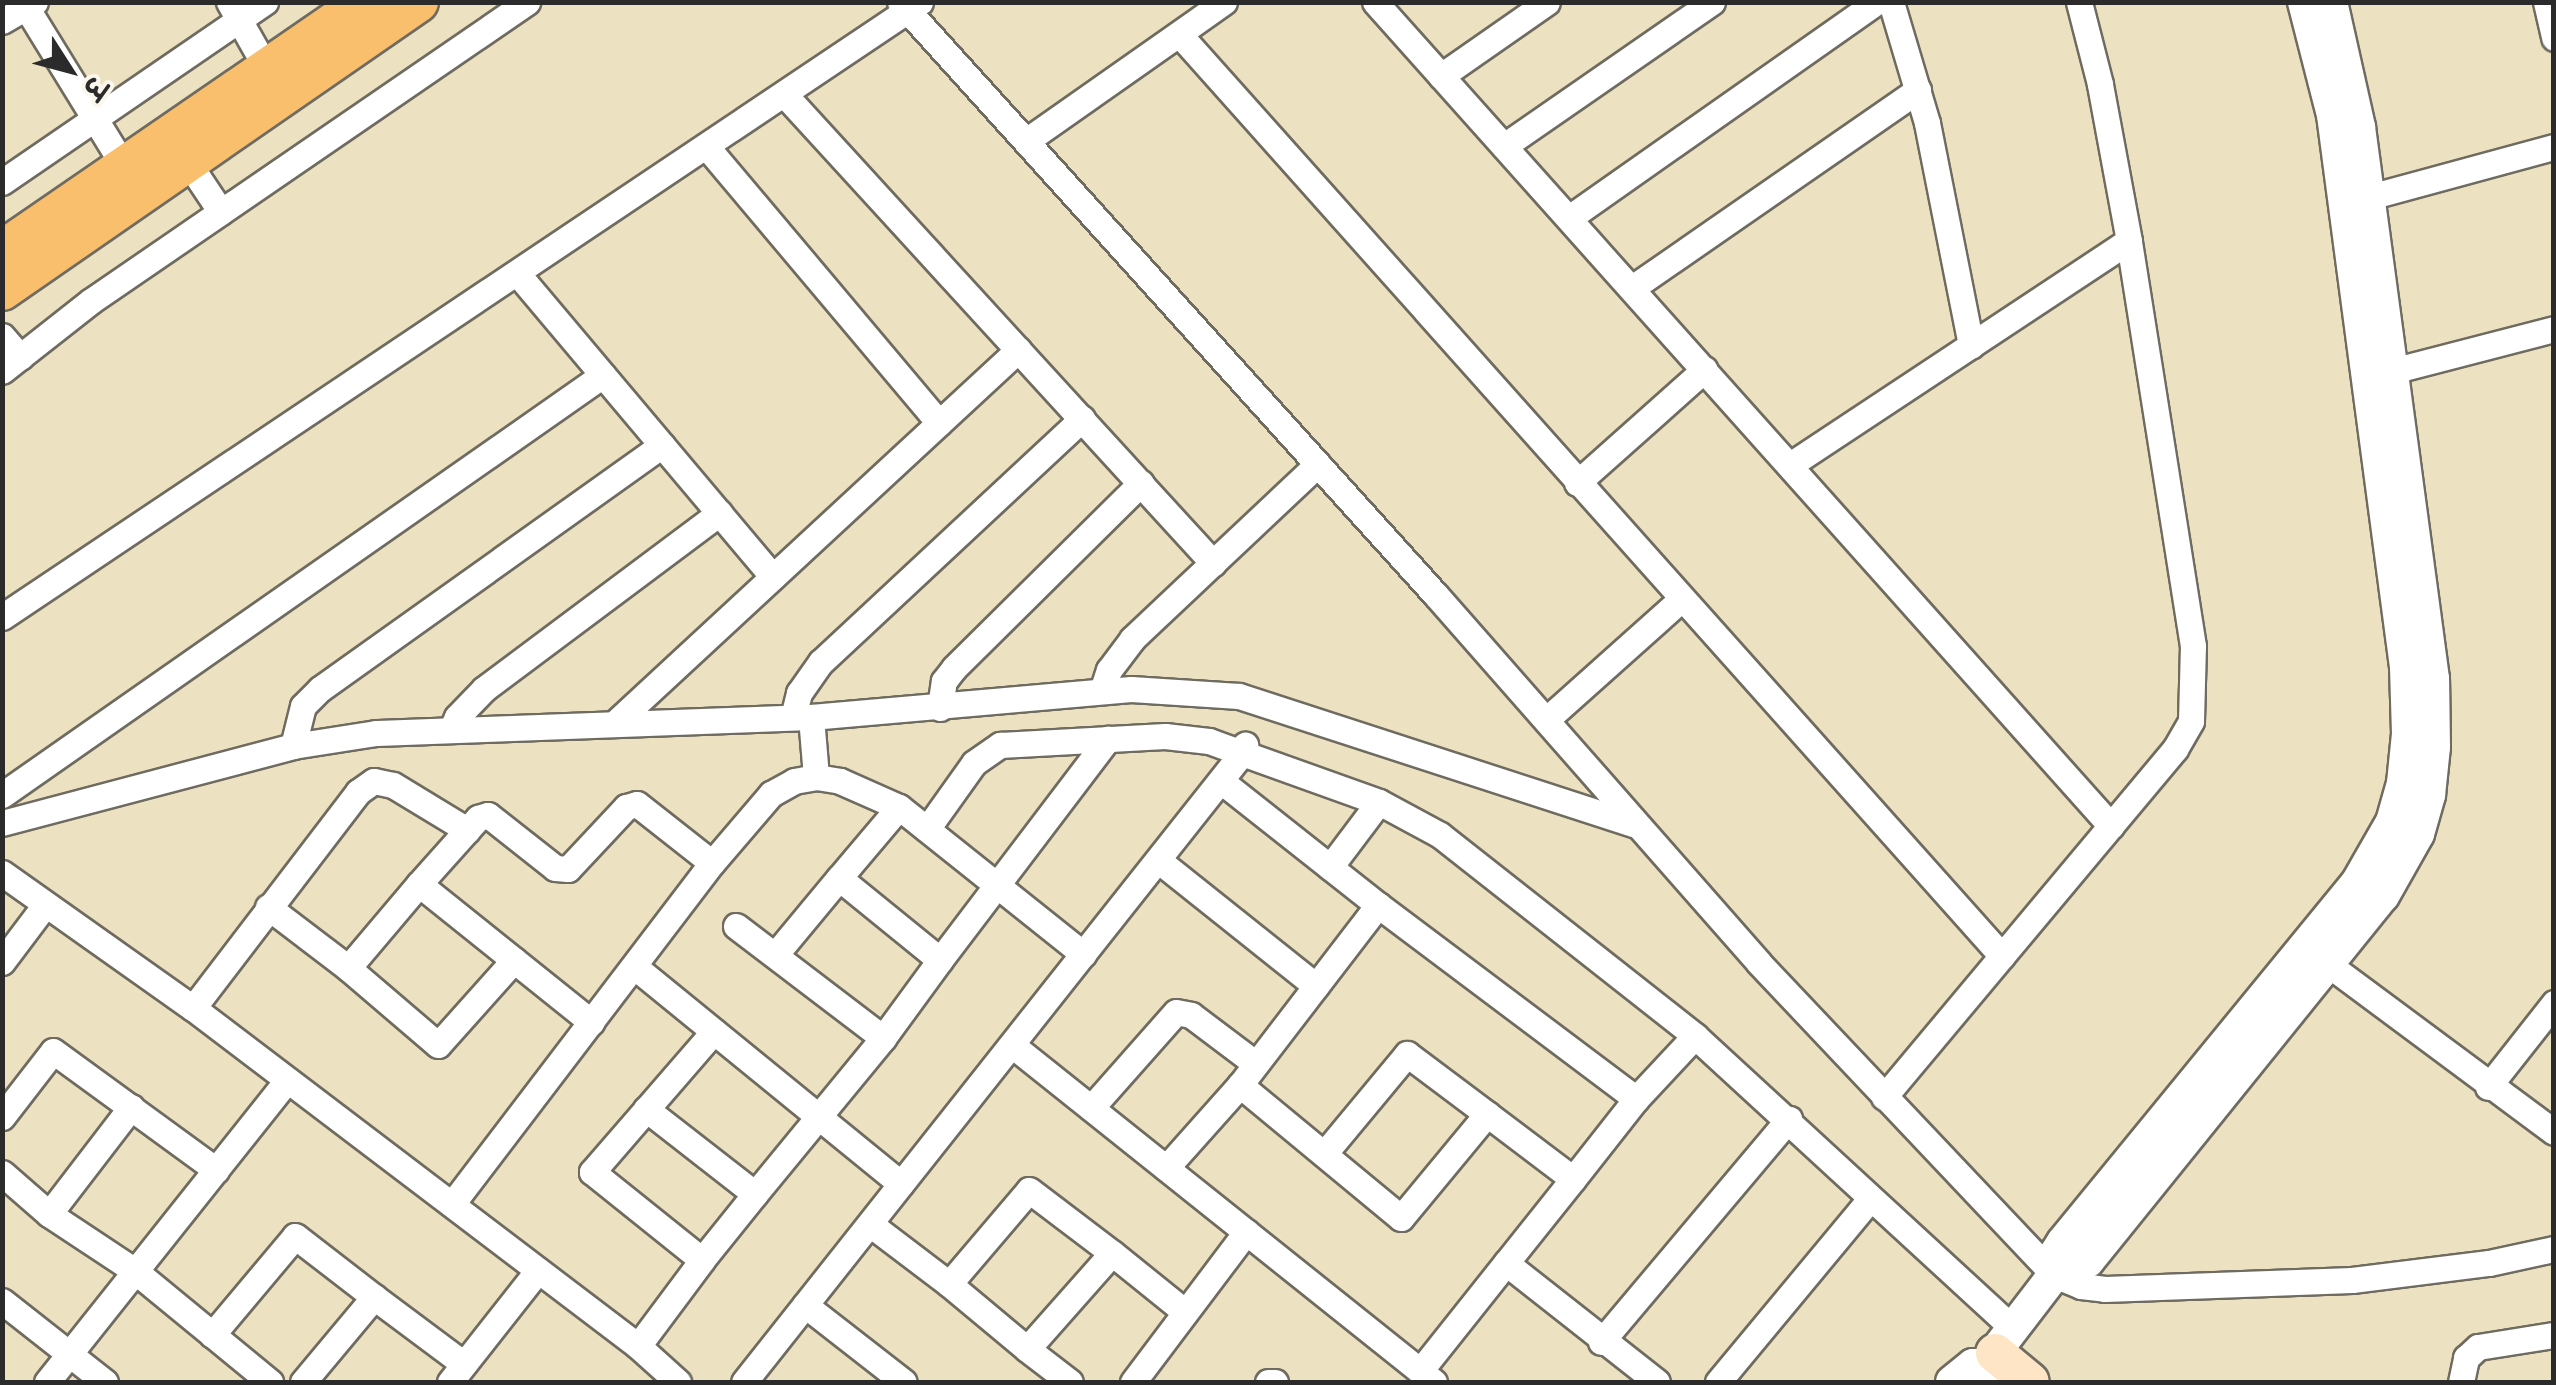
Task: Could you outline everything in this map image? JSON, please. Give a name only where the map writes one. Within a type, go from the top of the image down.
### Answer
[{"type":"main road","points":[[2,290],[186,160],[364,2]]},
{"type":"main road","points":[[4,248],[124,166],[418,2]]},
{"type":"main road","points":[[1995,1357],[2030,1382]]},
{"type":"street","points":[[2,182],[94,119],[235,11],[265,2]]},
{"type":"street","points":[[2,336],[11,364],[91,301],[526,2]]},
{"type":"street","points":[[1026,141],[1224,2]]},
{"type":"street","points":[[1375,2],[2111,826]]},
{"type":"street","points":[[1441,76],[1547,2]]},
{"type":"street","points":[[1504,146],[1712,2]]},
{"type":"street","points":[[1569,218],[1876,2]]},
{"type":"street","points":[[1891,2],[1918,90],[1971,346]]},
{"type":"street","points":[[1884,1097],[2175,749],[2191,721],[2195,689],[2193,646],[2129,241],[2079,2]]},
{"type":"street","points":[[2304,2],[2357,200],[2392,372],[2432,680],[2434,746],[2429,795],[2418,834],[2383,896],[2316,955]]},
{"type":"street","points":[[1952,1382],[1972,1365],[1995,1357],[2054,1274],[2074,1271],[2088,1260],[2316,955],[2392,822],[2403,782],[2408,734],[2406,666],[2357,200],[2359,127],[2331,2]]},
{"type":"street","points":[[2546,2],[2554,38]]},
{"type":"street","points":[[2,22],[28,4],[124,166]]},
{"type":"street","points":[[2,617],[784,94],[909,5],[1636,824],[1884,1097],[2054,1274],[2081,1286],[2105,1289],[2352,1280],[2489,1263],[2554,1249]]},
{"type":"street","points":[[235,11],[274,82]]},
{"type":"street","points":[[1179,34],[1680,600],[2002,956]]},
{"type":"street","points":[[1632,288],[1918,90]]},
{"type":"street","points":[[784,94],[1213,562]]},
{"type":"street","points":[[706,146],[939,423]]},
{"type":"street","points":[[2357,200],[2554,148]]},
{"type":"street","points":[[186,160],[222,212]]},
{"type":"street","points":[[1790,465],[2129,241]]},
{"type":"street","points":[[517,273],[773,577]]},
{"type":"street","points":[[2392,372],[2554,328]]},
{"type":"street","points":[[614,724],[1018,350]]},
{"type":"street","points":[[1577,483],[1705,369]]},
{"type":"street","points":[[2,795],[603,374]]},
{"type":"street","points":[[1082,419],[822,662],[799,693],[810,743],[840,781],[899,807],[1084,954]]},
{"type":"street","points":[[293,746],[303,706],[320,689],[662,445]]},
{"type":"street","points":[[1102,691],[1110,670],[1132,640],[1318,464]]},
{"type":"street","points":[[940,708],[944,681],[954,668],[1141,483]]},
{"type":"street","points":[[451,730],[456,717],[484,689],[720,514]]},
{"type":"street","points":[[1546,720],[1680,600]]},
{"type":"street","points":[[2,823],[293,746],[376,733],[614,724],[810,743],[940,708],[1102,691],[1188,690],[1266,704],[1636,824]]},
{"type":"street","points":[[744,1382],[1220,781],[1246,744],[1266,704]]},
{"type":"street","points":[[927,829],[974,763],[1000,745],[1188,736],[1246,744],[1379,802],[1440,835],[1694,1036],[1789,1119],[1871,1198],[1995,1357]]},
{"type":"street","points":[[638,1346],[754,1194],[936,972],[940,960],[1108,739]]},
{"type":"street","points":[[452,1204],[712,863],[772,794],[794,781],[810,743]]},
{"type":"street","points":[[1220,781],[1636,1099]]},
{"type":"street","points":[[193,1008],[358,792],[374,782],[394,785],[466,830]]},
{"type":"street","points":[[1330,867],[1379,802]]},
{"type":"street","points":[[348,968],[478,818],[488,816],[555,868],[568,869],[626,808],[637,804],[712,863]]},
{"type":"street","points":[[775,955],[899,807]]},
{"type":"street","points":[[1158,860],[1316,986]]},
{"type":"street","points":[[2,873],[193,1008],[638,1346],[678,1382]]},
{"type":"street","points":[[839,878],[933,950],[940,960]]},
{"type":"street","points":[[419,884],[591,1022]]},
{"type":"street","points":[[2,962],[45,904]]},
{"type":"street","points":[[1166,1168],[1248,1074],[1378,905]]},
{"type":"street","points":[[268,907],[348,968],[438,1045],[514,960]]},
{"type":"street","points":[[736,926],[882,1038]]},
{"type":"street","points":[[2316,955],[2488,1087],[2554,1132]]},
{"type":"street","points":[[634,967],[902,1184]]},
{"type":"street","points":[[2488,1087],[2554,1003]]},
{"type":"street","points":[[1092,1108],[1176,1012],[1191,1015],[1324,1154],[1401,1218],[1487,1114]]},
{"type":"street","points":[[702,1260],[592,1172],[714,1031]]},
{"type":"street","points":[[1012,1045],[1427,1377],[1506,1263],[1636,1099],[1694,1036]]},
{"type":"street","points":[[2,1118],[54,1051],[216,1170]]},
{"type":"street","points":[[1324,1154],[1407,1054],[1573,1179]]},
{"type":"street","points":[[47,1382],[287,1080]]},
{"type":"street","points":[[49,1214],[131,1107]]},
{"type":"street","points":[[646,1109],[754,1194]]},
{"type":"street","points":[[1601,1342],[1789,1119]]},
{"type":"street","points":[[2,1173],[49,1214],[135,1271],[270,1382]]},
{"type":"street","points":[[950,1284],[1030,1190],[1185,1312]]},
{"type":"street","points":[[1718,1382],[1871,1198]]},
{"type":"street","points":[[870,1224],[1070,1382]]},
{"type":"street","points":[[1133,1382],[1246,1232]]},
{"type":"street","points":[[212,1334],[295,1236],[374,1297],[457,1374],[538,1270]]},
{"type":"street","points":[[1027,1349],[1112,1253]]},
{"type":"street","points":[[1506,1263],[1601,1342],[1657,1382]]},
{"type":"street","points":[[303,1382],[374,1297]]},
{"type":"street","points":[[2,1301],[105,1382]]},
{"type":"street","points":[[806,1305],[904,1382]]},
{"type":"street","points":[[2461,1382],[2466,1358],[2478,1347],[2554,1334]]}]
